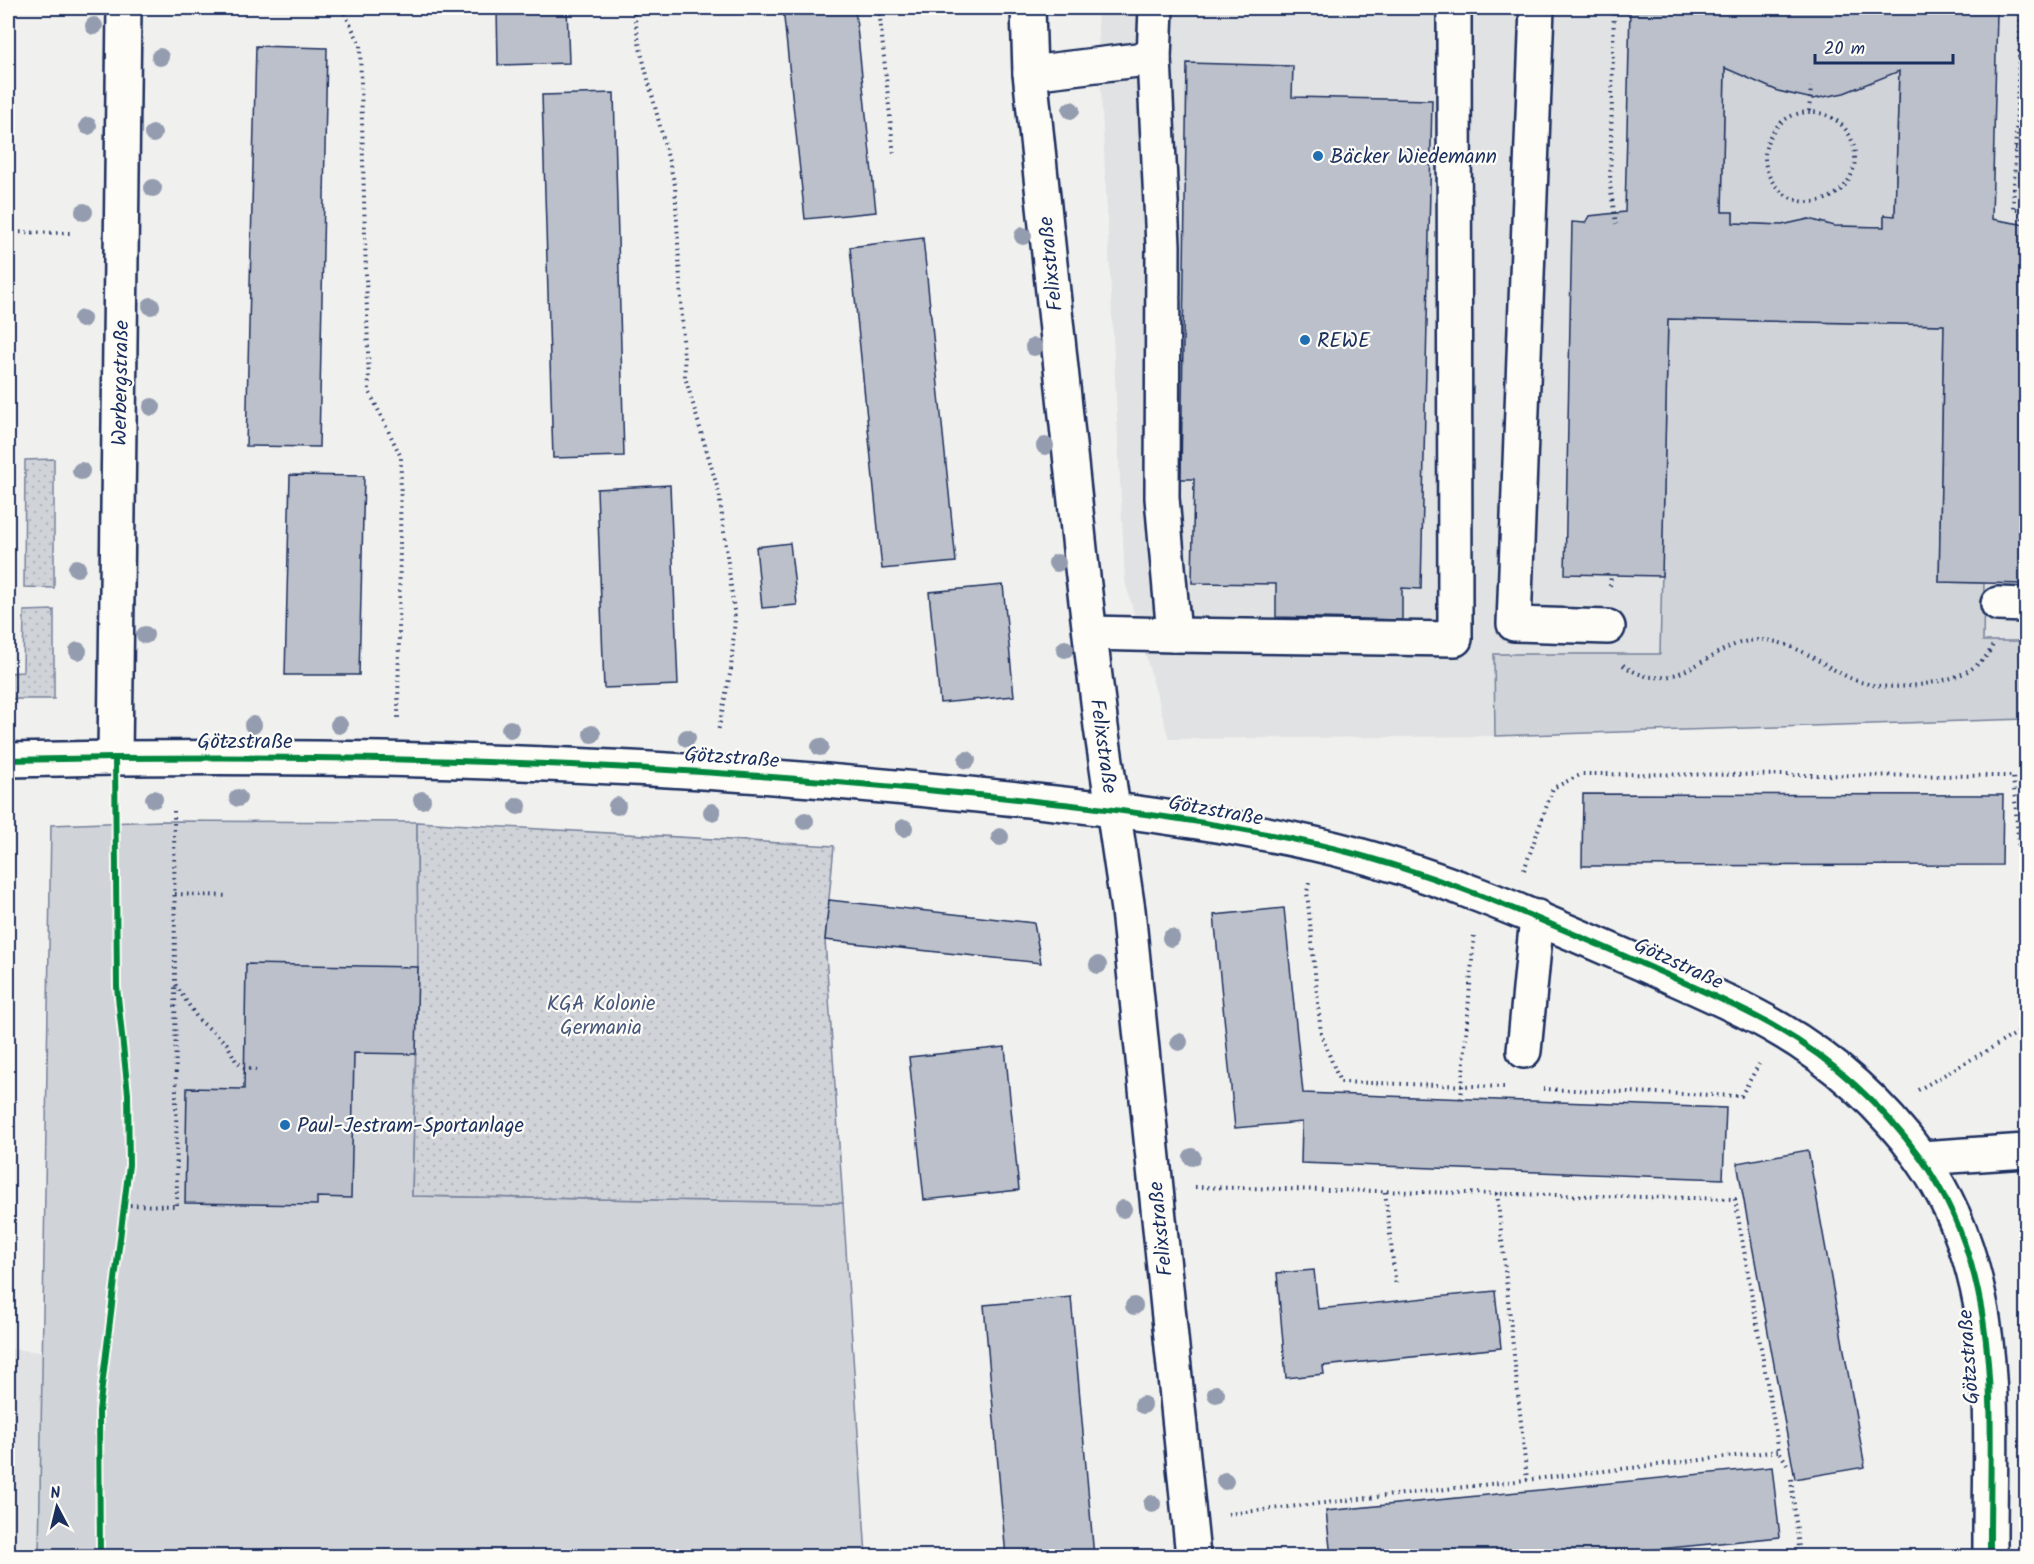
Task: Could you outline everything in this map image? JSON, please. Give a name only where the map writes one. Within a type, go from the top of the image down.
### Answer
[{"type":"street","name":"Werbergstraße","points":[[115,758],[124,8]]},
{"type":"street","name":"Felixstraße","points":[[1028,8],[1030,73],[1080,556],[1101,727],[1128,910],[1193,1557]]},
{"type":"street","points":[[1156,8],[1154,58],[1163,245],[1162,498],[1174,634]]},
{"type":"street","points":[[1091,633],[1455,639],[1454,8]]},
{"type":"street","points":[[1537,8],[1514,624],[1608,627]]},
{"type":"street","points":[[1030,73],[1154,58]]},
{"type":"street","name":"Götzstraße","points":[[8,760],[397,758],[567,763],[715,772],[1113,809],[1316,844],[1397,867],[1525,912],[1778,1028],[1836,1068],[1882,1111],[1921,1158],[1964,1238],[1979,1287],[1988,1349],[1990,1557]]},
{"type":"street","points":[[1524,1051],[1525,912]]},
{"type":"street","points":[[1921,1158],[2026,1151]]},
{"type":"path","points":[[342,8],[360,44],[369,392],[401,457],[397,758]]},
{"type":"path","points":[[633,8],[640,48],[675,184],[685,377],[719,493],[735,618],[731,669],[719,725],[715,772]]},
{"type":"path","points":[[879,8],[894,156]]},
{"type":"path","points":[[1614,8],[1610,185],[1616,224]]},
{"type":"path","points":[[2021,8],[2013,209],[2025,209],[2022,225]]},
{"type":"path","points":[[1809,111],[1811,87]]},
{"type":"path","points":[[1809,111],[1834,119],[1846,130],[1853,144],[1855,159],[1852,174],[1843,187],[1819,202],[1791,198],[1779,191],[1765,165],[1768,137],[1777,125],[1790,116],[1809,111]]},
{"type":"path","points":[[2015,149],[2026,150]]},
{"type":"path","points":[[8,232],[72,233]]},
{"type":"path","points":[[1611,575],[1608,627],[1620,663],[1639,676],[1666,677],[1725,649],[1763,640],[1816,658],[1851,678],[1890,688],[1928,684],[1958,676],[1981,662],[1991,650],[2012,605]]},
{"type":"path","points":[[1525,912],[1553,788],[1582,774],[2013,776],[2026,932]]},
{"type":"path","points":[[124,1205],[177,1206],[174,811]]},
{"type":"path","points":[[175,894],[228,896]]},
{"type":"path","points":[[1461,1099],[1477,894]]},
{"type":"path","points":[[175,984],[198,1019],[226,1044],[236,1061],[244,1068],[256,1070]]},
{"type":"path","points":[[1882,1111],[2026,1028]]},
{"type":"path","points":[[1156,1186],[1735,1199],[1779,1451],[1787,1464]]},
{"type":"path","points":[[1385,1192],[1396,1287]]},
{"type":"path","points":[[1497,1193],[1527,1480]]},
{"type":"path","points":[[1189,1518],[1779,1451]]},
{"type":"path","points":[[1791,1479],[1800,1557]]},
{"type":"shaded area","points":[[1097,8],[2026,8],[2026,719],[1495,736],[1169,739],[1125,581]]},
{"type":"shaded area","points":[[8,1241],[11,1349],[43,1352],[39,1556],[8,1556]]},
{"type":"green space","points":[[1725,61],[1778,91],[1795,95],[1899,65],[1895,216],[1884,216],[1884,227],[1835,226],[1809,219],[1782,225],[1733,223],[1733,213],[1722,212]]},
{"type":"green space","points":[[1668,319],[1944,325],[1939,582],[1984,583],[1983,641],[2026,641],[2026,719],[1495,736],[1494,654],[1660,654]]},
{"type":"green space","points":[[54,459],[54,588],[24,587],[25,460]]},
{"type":"green space","points":[[54,610],[54,699],[8,699],[8,673],[23,672],[24,611]]},
{"type":"green space","name":"Paul-Jestram-Sportanlage","points":[[161,821],[417,822],[418,967],[412,1196],[843,1203],[866,1556],[39,1556],[51,825]]},
{"type":"green space","name":"KGA Kolonie Germania","points":[[417,822],[834,846],[825,940],[843,1203],[412,1196],[418,967]]},
{"type":"building","points":[[497,8],[567,8],[569,63],[498,65]]},
{"type":"building","points":[[783,8],[855,8],[876,212],[805,219]]},
{"type":"building","points":[[1630,8],[1986,8],[1985,11],[1997,11],[1992,219],[2026,225],[2026,584],[1939,582],[1944,325],[1668,319],[1662,576],[1565,574],[1572,222],[1585,223],[1589,216],[1625,212]],"holes":[[[1725,68],[1778,91],[1813,99],[1844,93],[1899,71],[1895,216],[1884,215],[1884,227],[1834,226],[1809,219],[1782,225],[1733,223],[1733,212],[1722,212]]]},
{"type":"building","points":[[256,46],[327,48],[319,447],[246,446]]},
{"type":"building","points":[[1187,63],[1293,66],[1292,97],[1432,100],[1421,589],[1402,588],[1402,620],[1276,617],[1276,584],[1192,583],[1194,479],[1181,479]]},
{"type":"building","points":[[614,93],[624,456],[553,458],[542,95]]},
{"type":"building","points":[[923,238],[956,562],[882,569],[850,247]]},
{"type":"building","points":[[290,475],[364,476],[359,675],[285,675]]},
{"type":"building","points":[[670,485],[678,685],[604,688],[597,489]]},
{"type":"building","points":[[790,543],[797,605],[762,608],[756,547]]},
{"type":"building","points":[[1003,585],[1014,696],[940,703],[929,592]]},
{"type":"building","points":[[1583,794],[2003,795],[2002,865],[1582,866]]},
{"type":"building","points":[[829,900],[1034,923],[1041,963],[825,940]]},
{"type":"building","points":[[1284,908],[1303,1093],[1726,1108],[1723,1179],[1301,1163],[1302,1122],[1235,1128],[1214,915]]},
{"type":"building","points":[[246,964],[418,967],[416,1054],[354,1053],[351,1198],[317,1197],[317,1205],[185,1203],[187,1088],[244,1089]]},
{"type":"building","points":[[1005,1047],[1019,1190],[924,1200],[909,1057]]},
{"type":"building","points":[[1808,1150],[1865,1467],[1795,1479],[1737,1163]]},
{"type":"building","points":[[1314,1270],[1318,1309],[1495,1291],[1501,1348],[1323,1366],[1324,1374],[1286,1378],[1277,1273]]},
{"type":"building","points":[[1071,1297],[1094,1557],[1006,1557],[984,1305]]},
{"type":"building","points":[[1772,1467],[1780,1537],[1579,1557],[1331,1557],[1326,1511]]},
{"type":"cycle path","points":[[8,760],[233,757],[570,765],[794,778],[1009,798],[1213,824],[1315,844],[1400,867],[1524,913],[1712,995],[1761,1019],[1798,1041],[1856,1085],[1890,1120],[1920,1157],[1948,1203],[1967,1251],[1980,1300],[1987,1350],[1990,1401],[1990,1556]]},
{"type":"cycle path","points":[[100,1556],[99,1411],[129,1165],[128,1094],[117,987],[115,758]]},
{"type":"place","name":"Bäcker Wiedemann","points":[[1318,156]]},
{"type":"place","name":"REWE","points":[[1305,340]]},
{"type":"place","name":"Paul-Jestram-Sportanlage","points":[[285,1125]]}]
